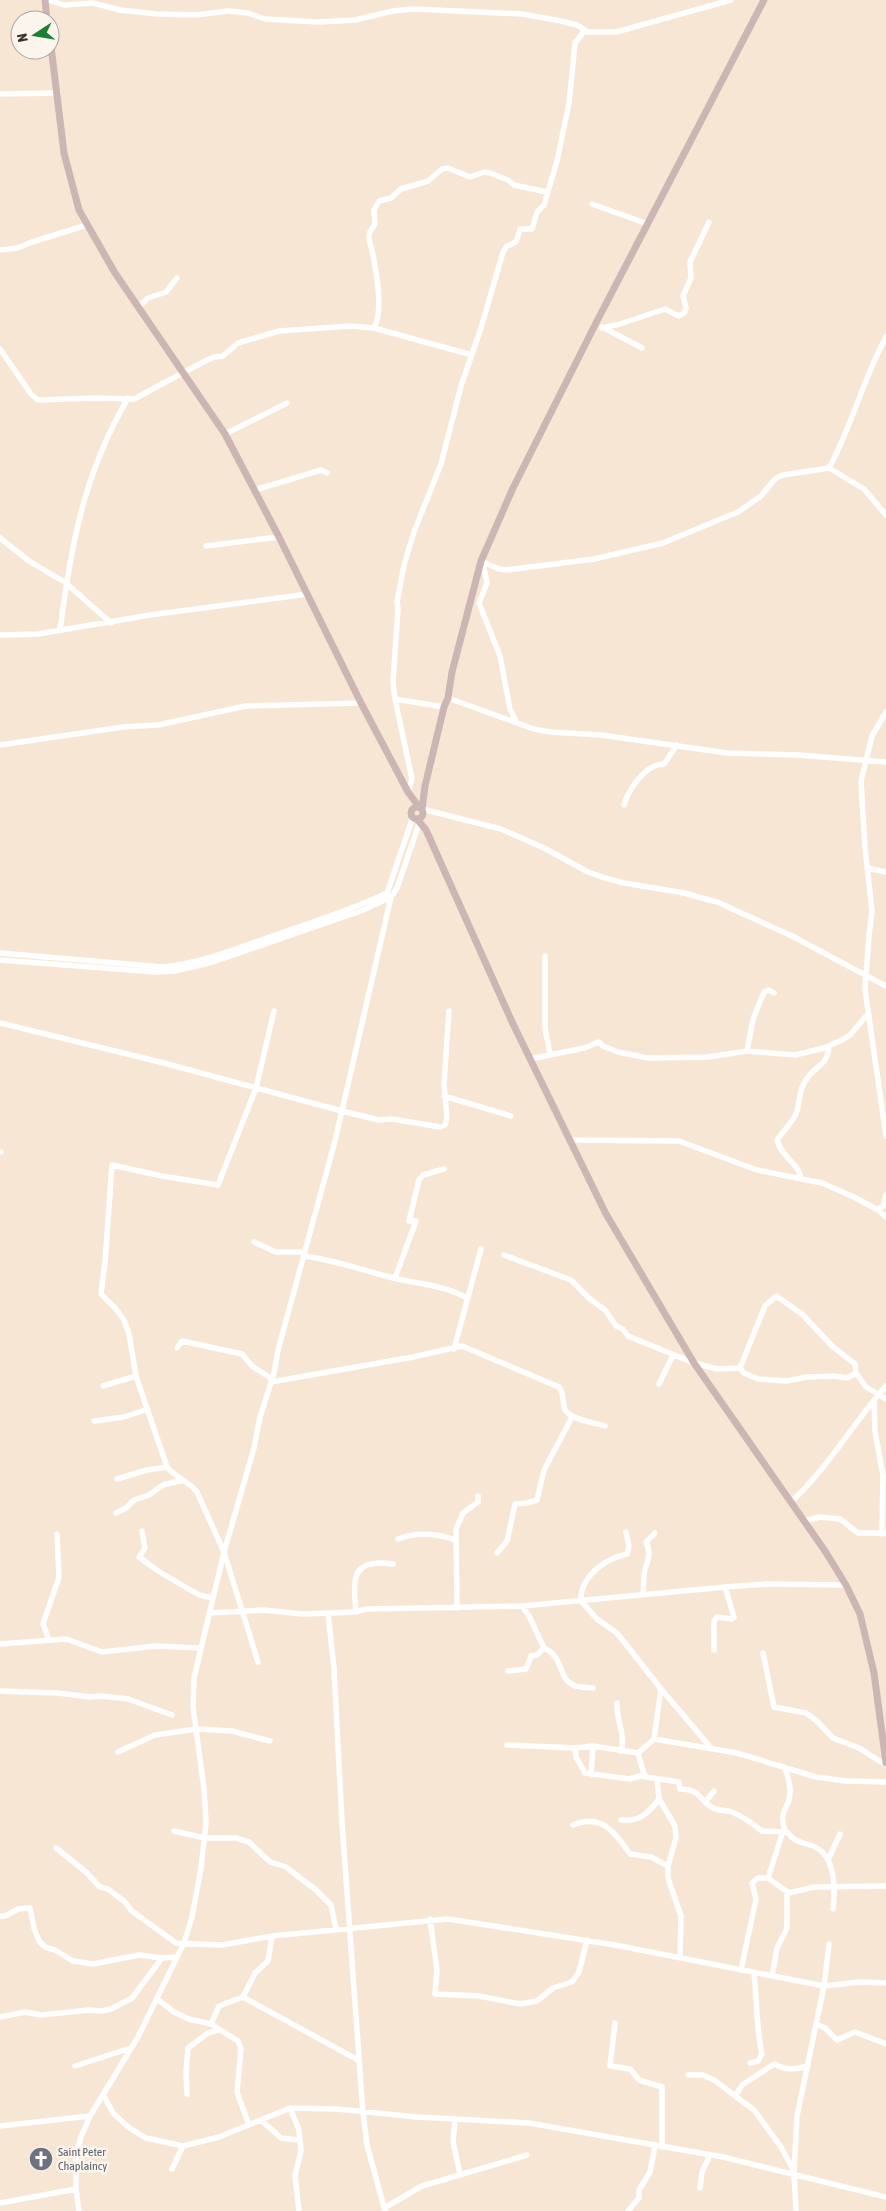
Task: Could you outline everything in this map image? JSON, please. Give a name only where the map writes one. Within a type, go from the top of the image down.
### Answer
[{"type":"main road","points":[[418,813],[444,707],[448,698],[452,672],[482,562],[518,478],[599,325],[648,224],[764,0]]},
{"type":"main road","points":[[53,60],[67,166],[79,210],[115,273],[225,434],[255,490],[361,703],[408,792],[530,1060],[606,1214],[694,1363],[791,1502],[846,1585],[860,1614],[874,1674],[883,1722],[886,1764]]},
{"type":"street","points":[[46,0],[64,5],[90,2],[120,10],[156,14],[196,15],[228,11],[248,13],[265,19],[319,22],[355,20],[393,11],[413,9],[522,14],[577,25],[585,30],[584,32],[616,32],[731,0]]},
{"type":"street","points":[[408,792],[412,780],[395,700],[393,680],[397,602],[404,565],[441,464],[450,422],[504,249],[516,242],[520,229],[532,229],[534,227],[537,212],[543,208],[557,161],[568,108],[575,43],[585,30]]},
{"type":"street","points":[[0,94],[58,93]]},
{"type":"street","points":[[374,328],[379,318],[378,299],[375,266],[369,238],[370,230],[375,224],[374,210],[379,201],[391,198],[401,189],[421,184],[437,175],[442,169],[448,168],[470,177],[484,172],[490,173],[508,180],[514,185],[547,192]]},
{"type":"street","points":[[592,204],[648,224]]},
{"type":"street","points":[[599,325],[620,324],[665,309],[679,316],[684,314],[686,308],[683,296],[691,278],[690,262],[709,222]]},
{"type":"street","points":[[0,250],[17,248],[86,224]]},
{"type":"street","points":[[139,306],[148,298],[166,292],[177,278]]},
{"type":"street","points":[[599,325],[642,348]]},
{"type":"street","points":[[0,349],[36,400],[139,397],[212,357],[223,356],[238,343],[279,330],[350,326],[374,328],[393,335],[472,355]]},
{"type":"street","points":[[830,468],[840,448],[865,381],[886,337]]},
{"type":"street","points":[[60,630],[74,533],[85,494],[96,465],[128,398]]},
{"type":"street","points":[[225,434],[286,403]]},
{"type":"street","points":[[482,562],[499,570],[507,570],[587,560],[663,543],[738,512],[761,496],[776,478],[783,474],[830,468],[864,489],[886,515]]},
{"type":"street","points":[[255,490],[321,470],[328,473]]},
{"type":"street","points":[[206,546],[279,537]]},
{"type":"street","points":[[0,538],[29,561],[66,583],[111,622]]},
{"type":"street","points":[[482,562],[486,583],[479,603],[500,656],[510,709],[517,723]]},
{"type":"street","points":[[0,635],[38,634],[150,615],[308,594]]},
{"type":"street","points":[[448,698],[517,723],[550,732],[602,735],[727,753],[886,762]]},
{"type":"street","points":[[395,700],[444,707]]},
{"type":"street","points":[[0,745],[124,727],[158,725],[246,706],[361,703]]},
{"type":"street","points":[[886,712],[872,736],[861,781],[872,911],[865,976],[867,1015],[886,1136]]},
{"type":"street","points":[[624,805],[632,787],[640,778],[655,766],[664,764],[677,746]]},
{"type":"street","points":[[79,2211],[76,2189],[76,2154],[90,2116],[132,2048],[184,1943],[197,1892],[205,1838],[204,1789],[193,1708],[194,1678],[200,1648],[342,1111],[392,897],[397,888],[418,813]]},
{"type":"street","points":[[0,953],[163,967],[182,964],[241,947],[359,906],[387,892],[391,886],[418,813]]},
{"type":"street","points":[[418,813],[501,829],[546,848],[588,872],[605,878],[684,893],[717,902],[792,936],[886,986]]},
{"type":"street","points":[[867,868],[886,872]]},
{"type":"street","points":[[0,960],[155,972],[175,971],[243,952],[361,911],[392,897]]},
{"type":"street","points":[[545,956],[545,1028],[550,1054]]},
{"type":"street","points":[[747,1051],[753,1019],[764,992],[769,990],[774,993]]},
{"type":"street","points":[[258,1662],[224,1552],[197,1492],[192,1486],[172,1474],[167,1468],[136,1376],[130,1334],[124,1320],[101,1294],[112,1165],[162,1176],[218,1185],[256,1088],[274,1011]]},
{"type":"street","points":[[0,1022],[379,1120],[392,1119],[440,1127],[445,1125],[447,1118],[444,1096],[449,1011]]},
{"type":"street","points":[[530,1060],[550,1054],[584,1048],[599,1042],[603,1046],[618,1052],[648,1058],[708,1057],[747,1051],[795,1055],[829,1046],[850,1035],[867,1015]]},
{"type":"street","points":[[801,1178],[800,1171],[782,1154],[777,1140],[797,1112],[801,1087],[810,1075],[824,1063],[828,1057],[829,1046]]},
{"type":"street","points":[[444,1096],[512,1116]]},
{"type":"street","points":[[570,1140],[679,1142],[757,1170],[822,1183],[878,1210],[886,1217]]},
{"type":"street","points":[[395,1278],[416,1221],[408,1221],[419,1180],[423,1175],[444,1169]]},
{"type":"street","points":[[878,1210],[882,1206],[886,1195]]},
{"type":"street","points":[[254,1242],[276,1252],[304,1254],[432,1286],[457,1293],[466,1298]]},
{"type":"street","points":[[454,1349],[466,1298],[481,1249]]},
{"type":"street","points":[[504,1255],[571,1280],[588,1298],[606,1311],[616,1326],[623,1329],[628,1336],[694,1363],[717,1369],[740,1368]]},
{"type":"street","points":[[740,1368],[765,1306],[776,1296],[802,1314],[832,1346],[854,1364],[856,1373],[876,1397],[886,1399]]},
{"type":"street","points":[[177,1348],[182,1340],[242,1354],[252,1366],[271,1380],[454,1349],[462,1346],[559,1388],[563,1395],[565,1409],[572,1417],[605,1426]]},
{"type":"street","points":[[659,1384],[673,1356]]},
{"type":"street","points":[[740,1368],[744,1373],[758,1379],[786,1380],[836,1376],[847,1378],[856,1373]]},
{"type":"street","points":[[104,1386],[136,1376]]},
{"type":"street","points":[[791,1502],[834,1454],[886,1386]]},
{"type":"street","points":[[804,1521],[820,1517],[840,1519],[858,1533],[884,1533],[883,1475],[876,1432],[876,1397]]},
{"type":"street","points":[[94,1421],[124,1417],[148,1409]]},
{"type":"street","points":[[497,1553],[506,1541],[515,1504],[537,1500],[544,1470],[572,1417]]},
{"type":"street","points":[[117,1479],[147,1470],[167,1468]]},
{"type":"street","points":[[116,1513],[126,1508],[134,1500],[149,1495],[163,1485],[183,1480]]},
{"type":"street","points":[[457,1608],[456,1529],[461,1516],[467,1509],[478,1502],[478,1496]]},
{"type":"street","points":[[142,1531],[145,1548],[139,1557],[158,1571],[199,1595],[213,1598]]},
{"type":"street","points":[[626,1532],[629,1546],[626,1554],[612,1558],[591,1573],[582,1589],[581,1601],[597,1618],[617,1633],[712,1749]]},
{"type":"street","points":[[643,1593],[645,1569],[649,1563],[650,1551],[646,1542],[655,1533]]},
{"type":"street","points":[[49,1640],[43,1624],[59,1577],[57,1534]]},
{"type":"street","points":[[398,1538],[428,1534],[444,1536],[455,1540]]},
{"type":"street","points":[[356,1612],[355,1579],[362,1567],[373,1562],[393,1564]]},
{"type":"street","points":[[209,1613],[263,1610],[303,1614],[356,1612],[366,1609],[522,1606],[725,1586],[767,1584],[846,1585]]},
{"type":"street","points":[[714,1650],[714,1621],[717,1617],[732,1619],[734,1617],[725,1586]]},
{"type":"street","points":[[522,1606],[529,1616],[544,1648],[554,1654],[561,1671],[570,1684],[594,1688]]},
{"type":"street","points":[[328,1613],[334,1668],[342,1823],[363,2113],[367,2144],[385,2210],[422,2186],[527,2155]]},
{"type":"street","points":[[0,1645],[66,1639],[102,1652],[156,1646],[200,1648]]},
{"type":"street","points":[[508,1671],[526,1669],[531,1656],[537,1655],[544,1648]]},
{"type":"street","points":[[763,1653],[774,1707],[806,1713],[833,1738],[859,1748],[886,1764]]},
{"type":"street","points":[[507,1744],[575,1748],[593,1746],[638,1753],[654,1739],[661,1689]]},
{"type":"street","points":[[0,1691],[58,1693],[128,1699],[172,1714]]},
{"type":"street","points":[[617,1703],[616,1717],[623,1743],[621,1751]]},
{"type":"street","points":[[118,1752],[156,1735],[197,1730],[232,1732],[270,1741]]},
{"type":"street","points":[[654,1739],[737,1753],[785,1766],[822,1779],[886,1782]]},
{"type":"street","points":[[591,1775],[593,1746]]},
{"type":"street","points":[[575,1748],[576,1757],[584,1772],[591,1775],[630,1778],[640,1776],[678,1782],[680,1789],[697,1792],[717,1810],[731,1811],[751,1820],[762,1831],[784,1831],[799,1843],[818,1849],[828,1860],[835,1888],[833,1909]]},
{"type":"street","points":[[638,1753],[644,1774],[654,1778]]},
{"type":"street","points":[[768,1878],[784,1831],[782,1819],[790,1795],[785,1766]]},
{"type":"street","points":[[630,1778],[643,1767]]},
{"type":"street","points":[[654,1778],[659,1799],[675,1826],[676,1838],[668,1866],[668,1878],[681,1916],[680,1958]]},
{"type":"street","points":[[706,1801],[714,1791]]},
{"type":"street","points":[[621,1820],[631,1821],[646,1815],[659,1799]]},
{"type":"street","points":[[573,1825],[585,1820],[599,1822],[618,1838],[630,1854],[651,1856],[668,1866]]},
{"type":"street","points":[[174,1830],[205,1838],[236,1838],[249,1842],[270,1862],[286,1867],[316,1890],[331,1905],[336,1929]]},
{"type":"street","points":[[828,1860],[840,1834]]},
{"type":"street","points":[[56,1848],[86,1872],[100,1888],[108,1889],[120,1897],[132,1911],[176,1943],[222,1945],[272,1936],[430,1919],[448,1919],[587,1940],[824,1986],[860,1982],[886,1983]]},
{"type":"street","points":[[741,1970],[756,1899],[752,1883],[758,1878],[768,1878],[787,1892],[814,1887],[886,1886]]},
{"type":"street","points":[[772,1976],[776,1948],[787,1928],[787,1892]]},
{"type":"street","points":[[0,1916],[5,1916],[18,1909],[30,1908],[39,1941],[45,1948],[55,1950],[73,1961],[93,1964],[139,1955],[162,1958],[177,1957]]},
{"type":"street","points":[[430,1919],[437,1970],[436,1994],[479,1996],[520,2004],[537,2001],[553,1988],[572,1982],[579,1972],[587,1940]]},
{"type":"street","points":[[211,2024],[220,2006],[243,1997],[255,1973],[268,1961],[272,1936]]},
{"type":"street","points":[[796,2211],[794,2173],[797,2116],[824,1986],[829,1944]]},
{"type":"street","points":[[0,2017],[24,2012],[41,2014],[111,2009],[132,1998],[162,1958]]},
{"type":"street","points":[[750,2064],[758,2061],[762,2054],[756,2022],[757,1997],[754,1973]]},
{"type":"street","points":[[243,1997],[358,2060]]},
{"type":"street","points":[[157,1999],[174,2012],[189,2019],[211,2024],[238,2041],[242,2049],[237,2092],[249,2125]]},
{"type":"street","points":[[615,2023],[610,2066],[630,2069],[639,2080],[662,2087],[662,2147]]},
{"type":"street","points":[[816,2024],[825,2028],[837,2040],[856,2032],[886,2044]]},
{"type":"street","points":[[187,2094],[188,2048],[208,2033],[218,2030]]},
{"type":"street","points":[[75,2066],[132,2048]]},
{"type":"street","points":[[736,2095],[742,2085],[775,2064],[795,2070],[808,2066]]},
{"type":"street","points":[[688,2075],[709,2077],[754,2110],[790,2160],[794,2173]]},
{"type":"street","points":[[104,2096],[114,2113],[128,2127],[146,2138],[183,2146],[219,2137],[290,2108],[337,2109],[363,2113],[455,2120],[529,2123],[710,2155],[794,2173],[844,2188],[886,2197]]},
{"type":"street","points":[[290,2108],[299,2130],[301,2151],[295,2175],[299,2211]]},
{"type":"street","points":[[0,2126],[90,2116]]},
{"type":"street","points":[[261,2120],[281,2138],[300,2140]]},
{"type":"street","points":[[455,2120],[453,2142],[460,2174]]},
{"type":"street","points":[[172,2169],[183,2146]]},
{"type":"street","points":[[628,2211],[638,2198],[639,2190],[650,2172],[655,2146]]},
{"type":"street","points":[[700,2188],[702,2172],[710,2155]]},
{"type":"street","points":[[0,2203],[76,2189]]},
{"type":"place","name":"Saint Peter Chaplaincy","points":[[41,2159]]}]
